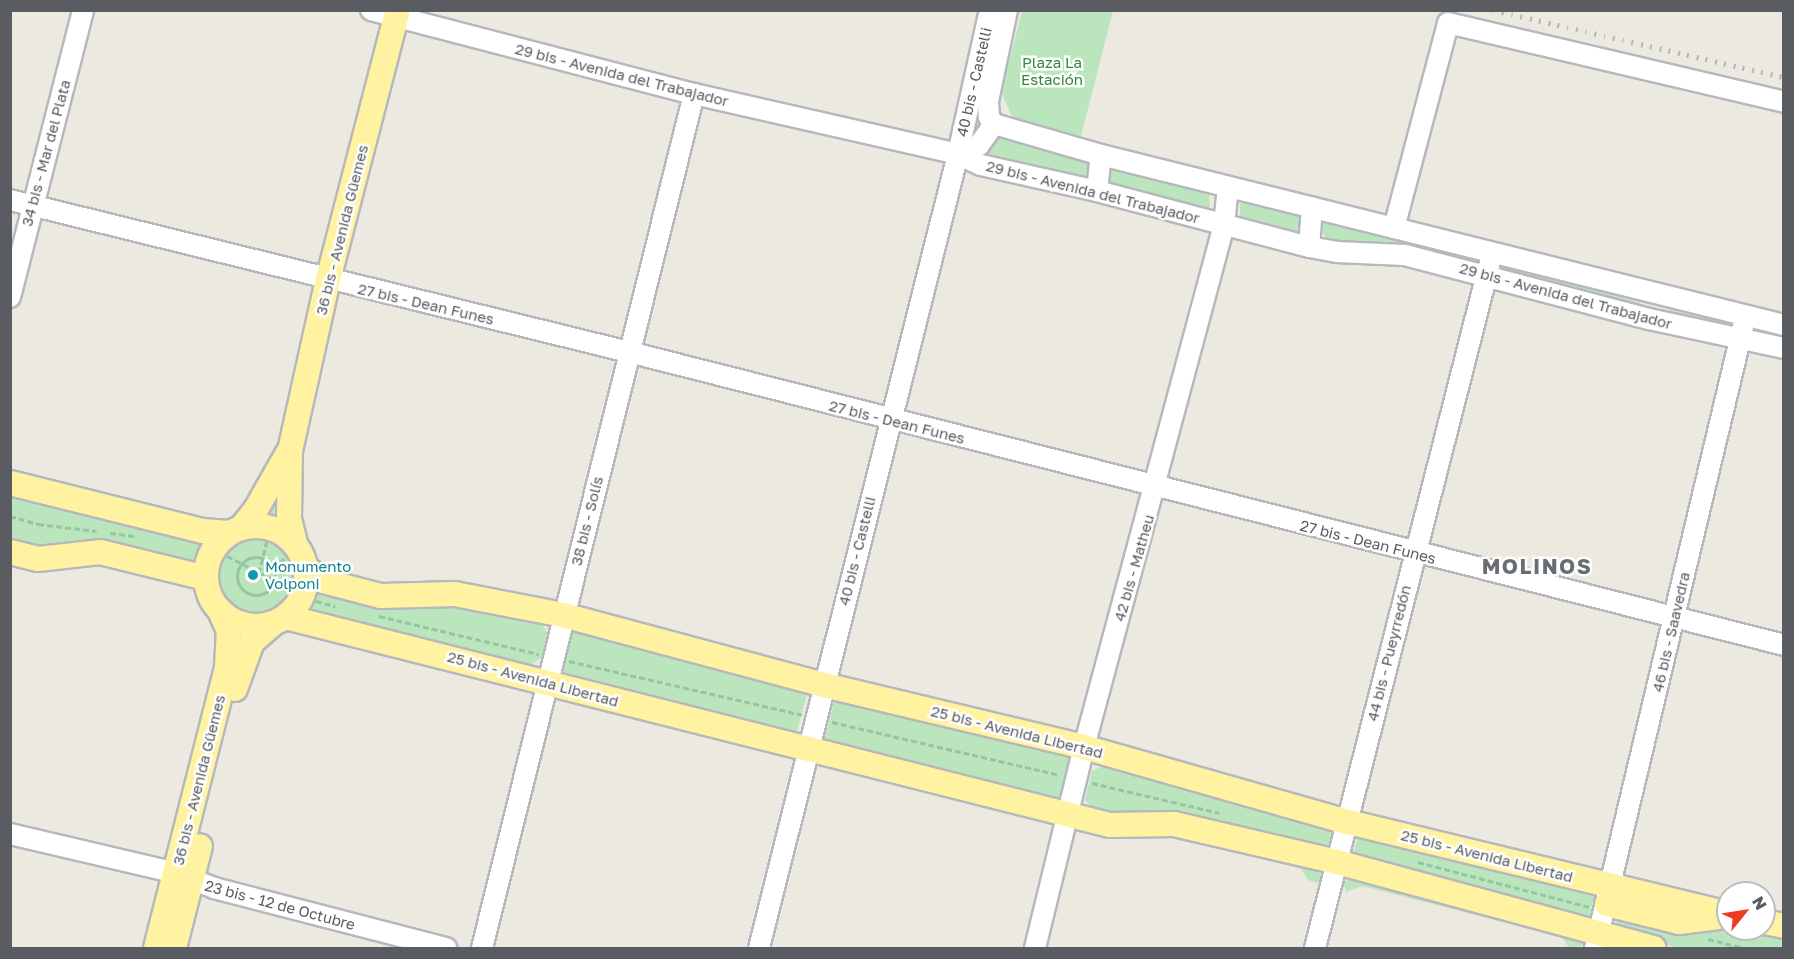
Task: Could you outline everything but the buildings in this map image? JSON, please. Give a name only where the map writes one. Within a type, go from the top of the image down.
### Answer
[{"type":"main road","name":"36 bis - Avenida Güemes","points":[[306,568],[295,543],[289,519],[290,451],[328,280],[397,14]]},
{"type":"main road","name":"36 bis - Avenida Güemes","points":[[213,550],[255,511],[290,451]]},
{"type":"main road","points":[[10,483],[202,531],[270,527],[295,543]]},
{"type":"main road","points":[[10,552],[38,559],[100,552],[206,578],[213,550]]},
{"type":"main road","name":"25 bis - Avenida Libertad","points":[[306,568],[323,581],[381,596],[455,594],[563,615],[824,685],[1083,747],[1348,822],[1604,916],[1654,948]]},
{"type":"main road","points":[[303,595],[306,568]]},
{"type":"main road","name":"36 bis - Avenida Güemes","points":[[174,948],[184,877],[227,668],[229,631],[206,578]]},
{"type":"main road","name":"36 bis - Avenida Güemes","points":[[156,948],[184,877],[243,661],[252,642],[280,620],[303,595]]},
{"type":"main road","name":"25 bis - Avenida Libertad","points":[[220,611],[239,623],[280,620],[548,682],[808,751],[1110,825],[1174,824],[1336,862],[1604,916],[1716,914]]},
{"type":"street","name":"34 bis - Mar del Plata","points":[[10,297],[83,10]]},
{"type":"street","name":"29 bis - Avenida del Trabajador","points":[[371,10],[397,14],[694,94],[958,154],[981,165],[1097,191],[1309,247],[1336,252],[1406,255],[1649,320],[1784,348]]},
{"type":"street","name":"40 bis - Castelli","points":[[759,948],[889,421],[958,154],[990,10]]},
{"type":"street","name":"40 bis - Castelli","points":[[958,154],[979,145],[994,124],[989,117],[988,101],[1007,10]]},
{"type":"street","points":[[1394,228],[1445,17],[1784,102]]},
{"type":"street","name":"38 bis - Solís","points":[[482,948],[694,94]]},
{"type":"street","name":"29 bis - Avenida del Trabajador","points":[[994,124],[1101,155],[1655,295],[1784,325]]},
{"type":"street","points":[[1097,191],[1101,155]]},
{"type":"street","name":"42 bis - Matheu","points":[[1035,948],[1069,815],[1083,747],[1156,488],[1224,225],[1228,187]]},
{"type":"street","name":"27 bis - Dean Funes","points":[[10,200],[328,280],[629,352],[889,421],[1784,645]]},
{"type":"street","points":[[1309,247],[1312,207]]},
{"type":"street","name":"44 bis - Pueyrredón","points":[[1315,948],[1414,554],[1493,254]]},
{"type":"street","points":[[1649,320],[1655,295]]},
{"type":"street","name":"46 bis - Saavedra","points":[[1604,916],[1742,338],[1745,315]]},
{"type":"street","name":"23 bis - 12 de Octubre","points":[[10,834],[184,877],[446,948]]},
{"type":"path","points":[[213,550],[303,595],[338,607]]},
{"type":"path","points":[[251,557],[263,557],[273,565],[275,581],[265,593],[246,592],[238,582],[241,564],[251,557]]},
{"type":"path","points":[[372,615],[1223,814]]},
{"type":"path","points":[[1411,860],[1604,916]]},
{"type":"path","points":[[1702,937],[1745,948]]},
{"type":"green space","name":"Plaza La Estación","points":[[1022,11],[1113,11],[1081,136],[1013,118],[1001,92]]},
{"type":"green space","points":[[995,136],[1089,161],[1092,176],[1090,180],[982,156]]},
{"type":"green space","points":[[1112,168],[1209,193],[1210,207],[1205,211],[1110,186],[1109,171]]},
{"type":"green space","points":[[1244,202],[1298,214],[1302,229],[1297,234],[1240,219],[1240,204]]},
{"type":"green space","points":[[1327,221],[1476,259],[1474,263],[1410,246],[1330,241],[1323,234],[1322,225]]},
{"type":"green space","points":[[1503,266],[1640,303],[1639,307],[1502,270]]},
{"type":"green space","points":[[1670,310],[1729,323],[1729,326],[1669,314]]},
{"type":"green space","points":[[282,474],[282,521],[259,516]]},
{"type":"green space","points":[[10,492],[205,543],[193,564],[40,548],[11,540]]},
{"type":"green space","points":[[256,538],[271,541],[284,549],[292,562],[295,577],[292,592],[284,605],[271,613],[256,616],[241,613],[228,605],[220,592],[217,577],[220,562],[228,549],[241,541]]},
{"type":"green space","points":[[320,587],[537,619],[548,633],[542,657],[527,668],[317,614],[308,600]]},
{"type":"green space","points":[[573,632],[807,695],[795,737],[562,675]]},
{"type":"green space","points":[[835,698],[1070,757],[1059,800],[824,742]]},
{"type":"green space","points":[[1108,764],[1329,828],[1332,841],[1326,849],[1224,826],[1197,815],[1114,815],[1094,810],[1085,800],[1092,771]]},
{"type":"green space","points":[[1181,834],[1314,868],[1323,877],[1317,883],[1308,880],[1301,869]]},
{"type":"green space","points":[[1358,835],[1595,894],[1589,917],[1352,858]]},
{"type":"green space","points":[[1352,878],[1583,940],[1584,945],[1569,948],[1562,937],[1362,886],[1346,892],[1343,882]]},
{"type":"green space","points":[[1613,918],[1716,927],[1716,941],[1776,941],[1776,936],[1783,937],[1783,948],[1677,948],[1622,927]]},
{"type":"railway","points":[[1493,10],[1784,77]]},
{"type":"place","name":"Monumento Volponi","points":[[253,575]]},
{"type":"district","name":"MOLINOS","points":[[1537,566]]}]
